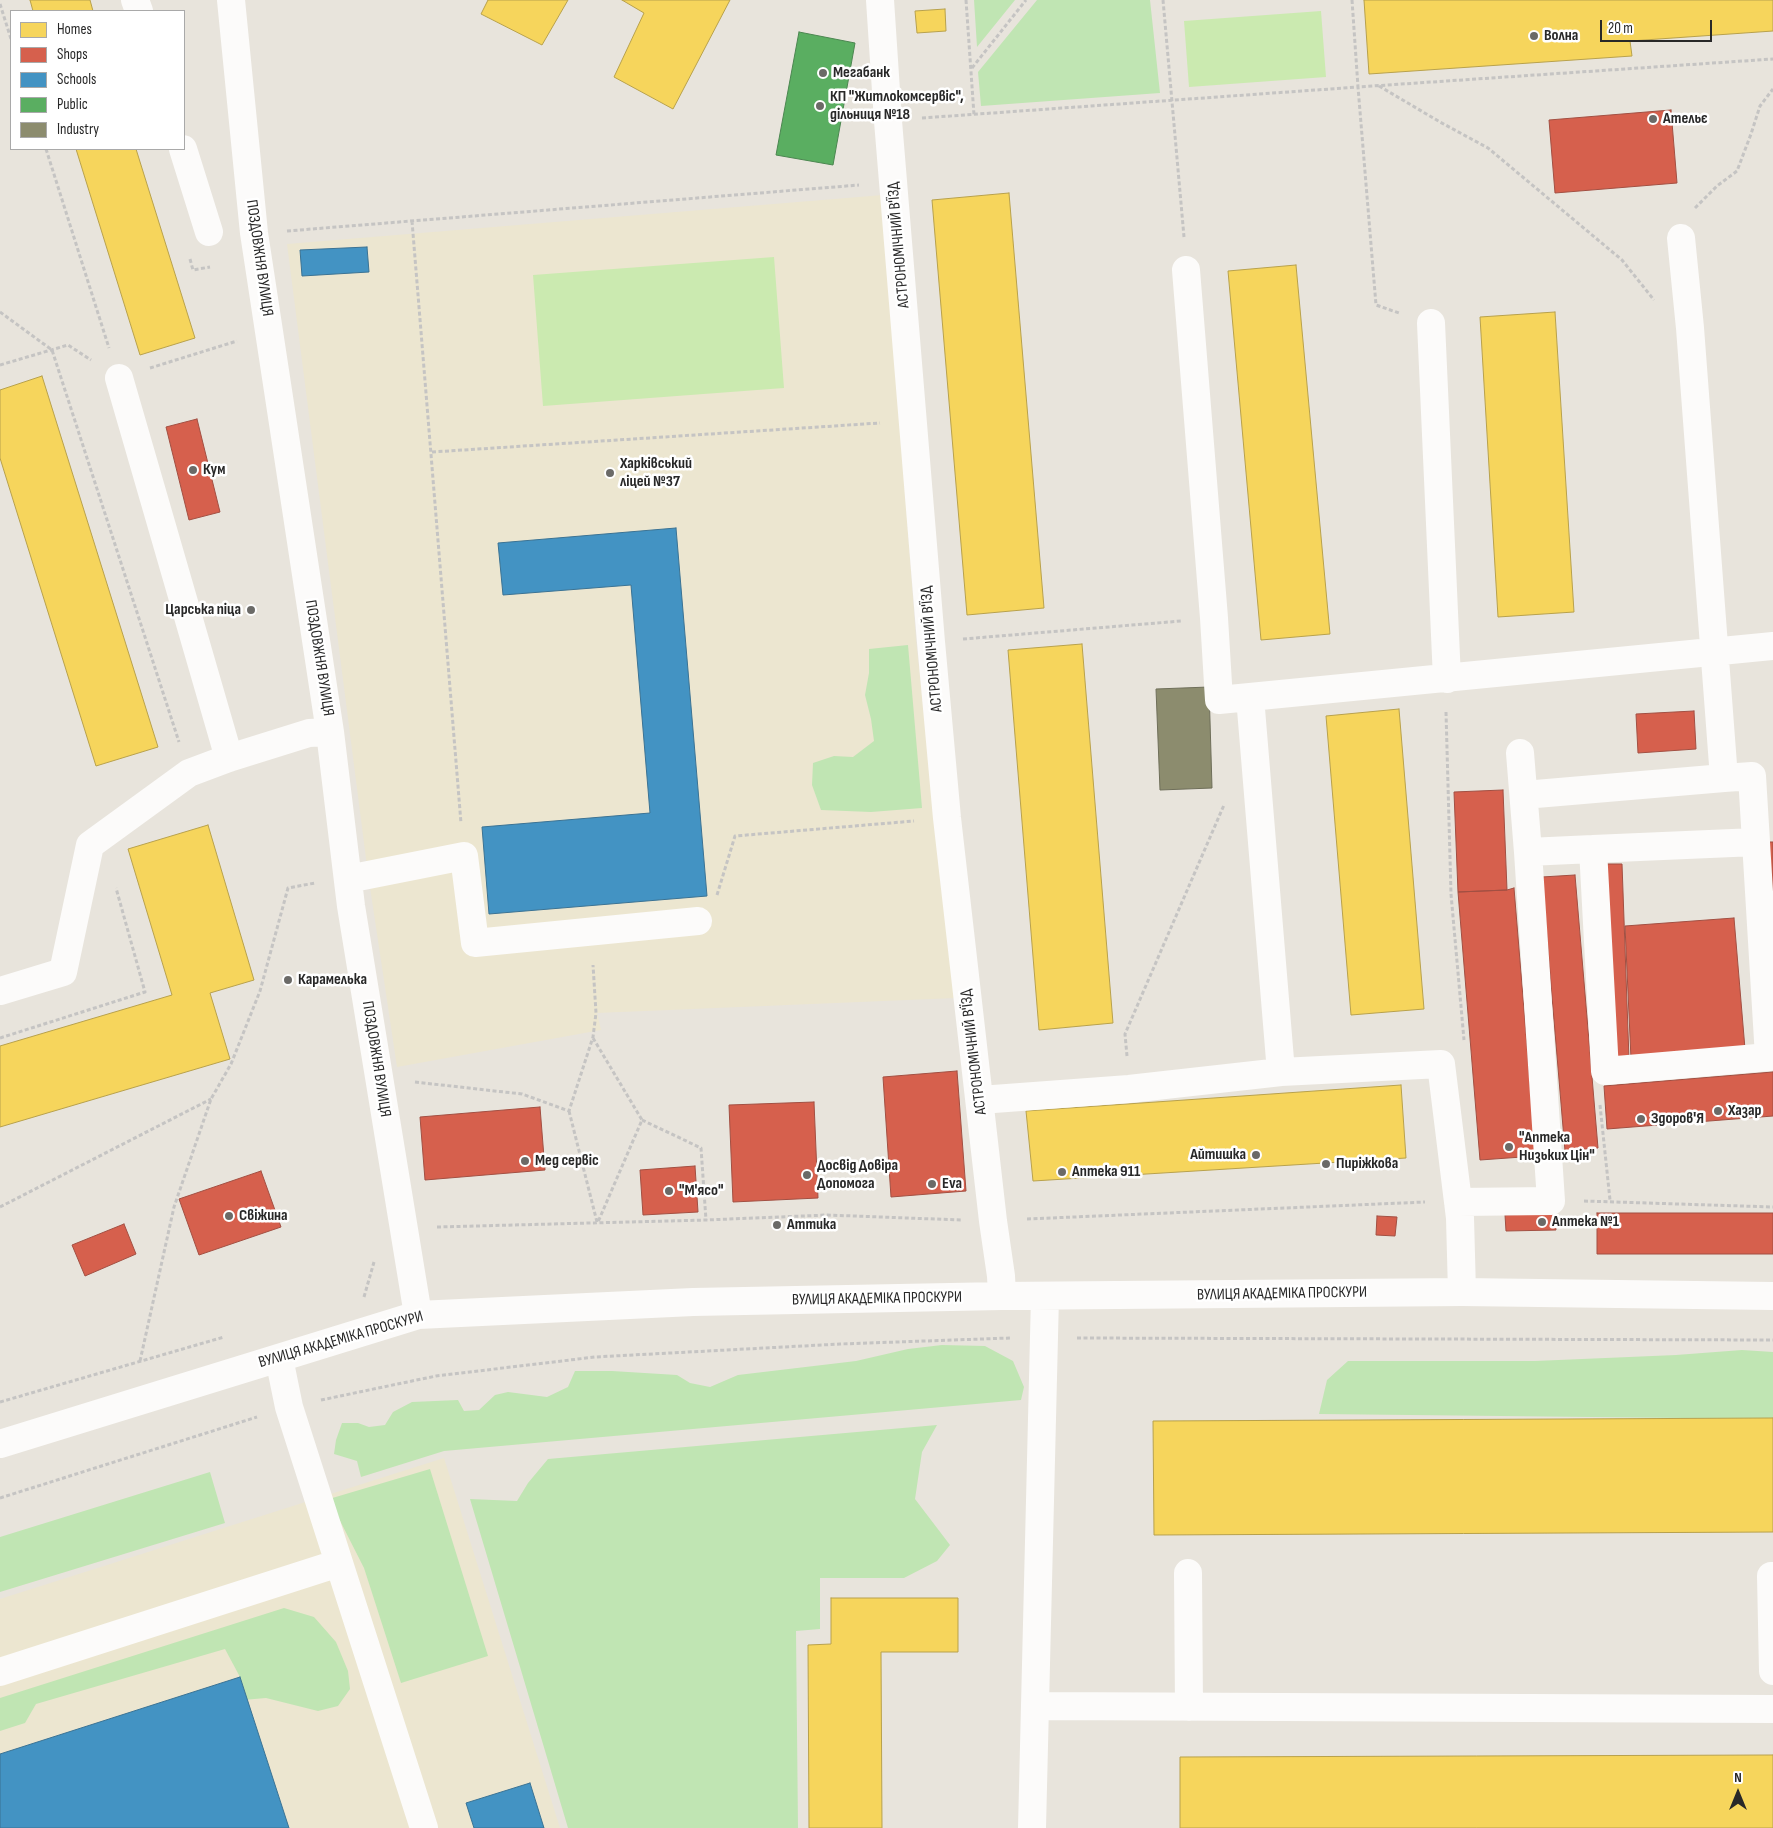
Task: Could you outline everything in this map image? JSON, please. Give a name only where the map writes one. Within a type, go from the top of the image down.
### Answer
[{"type":"street","name":"ПОЗДОВЖНЯ ВУЛИЦЯ","points":[[231,0],[254,234],[330,732],[351,906],[418,1315]]},
{"type":"street","name":"АСТРОНОМІЧНИЙ В'ЇЗД","points":[[880,0],[888,121],[947,818],[1002,1296]]},
{"type":"street","points":[[183,150],[209,232]]},
{"type":"street","points":[[1681,238],[1690,328],[1724,778]]},
{"type":"street","points":[[1186,270],[1219,700],[1773,646]]},
{"type":"street","points":[[1431,323],[1447,679]]},
{"type":"street","points":[[119,378],[229,758]]},
{"type":"street","points":[[1250,697],[1281,1072]]},
{"type":"street","points":[[0,991],[63,972],[90,845],[188,773],[309,733],[330,732]]},
{"type":"street","points":[[1458,1202],[1551,1201],[1520,753]]},
{"type":"street","points":[[1524,795],[1752,776],[1769,1057],[1605,1071],[1593,848]]},
{"type":"street","points":[[1528,852],[1756,842]]},
{"type":"street","points":[[348,879],[464,856],[475,943],[698,921]]},
{"type":"street","points":[[980,1100],[1129,1089],[1281,1072],[1441,1064],[1460,1218],[1462,1292]]},
{"type":"street","name":"ВУЛИЦЯ АКАДЕМІКА ПРОСКУРИ","points":[[0,1444],[418,1315],[693,1302],[1002,1296],[1462,1292],[1773,1296]]},
{"type":"street","points":[[1032,1828],[1045,1296]]},
{"type":"street","points":[[279,1358],[290,1407],[424,1828]]},
{"type":"street","points":[[0,1672],[339,1563]]},
{"type":"street","points":[[1188,1573],[1190,1707]]},
{"type":"street","points":[[1771,1576],[1773,1672]]},
{"type":"street","points":[[1035,1706],[1773,1709]]},
{"type":"path","points":[[966,0],[974,115]]},
{"type":"path","points":[[971,69],[1026,0]]},
{"type":"path","points":[[1163,0],[1186,270]]},
{"type":"path","points":[[1352,0],[1376,305],[1431,323]]},
{"type":"path","points":[[0,4],[10,36]]},
{"type":"path","points":[[888,121],[1773,59]]},
{"type":"path","points":[[1379,86],[1488,148],[1622,260],[1651,298],[1690,328]]},
{"type":"path","points":[[1681,238],[1690,213],[1717,186],[1736,171],[1752,134],[1760,106],[1773,89]]},
{"type":"path","points":[[46,150],[119,378]]},
{"type":"path","points":[[254,234],[894,183]]},
{"type":"path","points":[[412,221],[464,856]]},
{"type":"path","points":[[0,312],[52,350],[188,773]]},
{"type":"path","points":[[119,378],[239,340]]},
{"type":"path","points":[[0,365],[68,345],[119,378]]},
{"type":"path","points":[[432,452],[913,421]]},
{"type":"path","points":[[931,642],[1214,618]]},
{"type":"path","points":[[1441,1064],[1464,1048],[1451,894],[1445,718],[1447,679]]},
{"type":"path","points":[[1129,1089],[1125,1034],[1225,802]]},
{"type":"path","points":[[698,921],[715,904],[735,836],[947,818]]},
{"type":"path","points":[[140,1361],[174,1207],[211,1099],[231,1064],[260,991],[288,888],[329,880],[348,879]]},
{"type":"path","points":[[0,1038],[144,992],[114,881]]},
{"type":"path","points":[[590,931],[596,1014],[593,1037],[569,1111],[598,1222]]},
{"type":"path","points":[[593,1037],[642,1120],[700,1148],[706,1220]]},
{"type":"path","points":[[1605,1071],[1598,1084],[1610,1200]]},
{"type":"path","points":[[411,1082],[522,1094],[569,1111]]},
{"type":"path","points":[[0,1207],[211,1099]]},
{"type":"path","points":[[598,1222],[642,1120]]},
{"type":"path","points":[[1551,1201],[1610,1200],[1773,1206]]},
{"type":"path","points":[[433,1227],[827,1215],[993,1221],[1383,1203],[1458,1202]]},
{"type":"path","points":[[355,1300],[364,1298],[374,1261]]},
{"type":"path","points":[[0,1402],[225,1337]]},
{"type":"path","points":[[0,1498],[290,1407],[436,1376],[595,1357],[840,1344],[1016,1338]]},
{"type":"path","points":[[1076,1338],[1773,1340]]},
{"type":"shaded area","name":"Харківський ліцей №37","points":[[883,195],[916,640],[955,998],[597,1013],[601,1030],[397,1067],[368,874],[287,244]]},
{"type":"shaded area","points":[[444,1458],[560,1828],[0,1828],[0,1599]]},
{"type":"green space","points":[[974,0],[1015,0],[977,47]]},
{"type":"green space","points":[[1037,0],[1150,0],[1160,93],[981,106],[978,72]]},
{"type":"green space","points":[[1321,11],[1326,77],[1189,87],[1184,21]]},
{"type":"green space","points":[[774,257],[784,388],[543,406],[533,275]]},
{"type":"green space","points":[[908,645],[922,808],[871,812],[821,810],[812,785],[813,763],[834,756],[853,757],[874,741],[865,695],[869,673],[869,649]]},
{"type":"green space","points":[[942,1345],[985,1346],[1013,1361],[1024,1387],[1021,1400],[444,1451],[361,1477],[357,1461],[334,1454],[336,1440],[342,1423],[358,1423],[369,1427],[385,1425],[393,1412],[412,1402],[458,1400],[464,1411],[479,1410],[495,1395],[508,1392],[547,1397],[568,1387],[575,1371],[677,1375],[690,1383],[710,1387],[738,1375],[856,1361],[908,1349]]},
{"type":"green space","points":[[1742,1350],[1773,1352],[1773,1419],[1319,1414],[1327,1380],[1348,1361],[1535,1361]]},
{"type":"green space","points":[[937,1425],[922,1452],[915,1499],[950,1545],[937,1561],[904,1578],[820,1578],[820,1629],[796,1631],[798,1828],[568,1828],[470,1499],[517,1501],[528,1483],[548,1459]]},
{"type":"green space","points":[[430,1469],[488,1656],[401,1683],[364,1568],[329,1499]]},
{"type":"green space","points":[[210,1472],[225,1523],[0,1592],[0,1537]]},
{"type":"green space","points":[[284,1608],[314,1617],[336,1642],[348,1671],[350,1689],[338,1706],[318,1711],[266,1698],[243,1700],[240,1677],[225,1649],[36,1704],[25,1723],[0,1731],[0,1698]]},
{"type":"building: Homes","points":[[30,0],[90,0],[93,10],[33,10]]},
{"type":"building: Homes","points":[[488,0],[568,0],[542,45],[481,14]]},
{"type":"building: Homes","points":[[622,0],[730,0],[673,109],[614,77],[644,13]]},
{"type":"building: Homes","name":"Волна","points":[[1364,0],[1773,0],[1773,31],[1630,41],[1632,56],[1369,74]]},
{"type":"building: Homes","points":[[945,9],[946,31],[917,33],[915,11]]},
{"type":"building: Homes","points":[[76,150],[136,150],[195,338],[140,355]]},
{"type":"building: Homes","points":[[1009,193],[1044,608],[967,615],[932,200]]},
{"type":"building: Homes","points":[[1296,265],[1330,634],[1261,640],[1228,271]]},
{"type":"building: Homes","points":[[1555,312],[1574,612],[1498,617],[1480,317]]},
{"type":"building: Homes","points":[[42,376],[158,747],[96,766],[0,458],[0,390]]},
{"type":"building: Homes","points":[[1082,644],[1113,1023],[1039,1030],[1008,650]]},
{"type":"building: Homes","points":[[1399,709],[1424,1009],[1351,1015],[1326,716]]},
{"type":"building: Homes","points":[[208,825],[254,980],[210,993],[230,1059],[0,1127],[0,1046],[172,995],[128,849]]},
{"type":"building: Homes","points":[[1401,1085],[1406,1158],[1033,1181],[1026,1111]]},
{"type":"building: Homes","points":[[1773,1418],[1773,1532],[1154,1535],[1153,1421]]},
{"type":"building: Homes","points":[[831,1598],[958,1598],[958,1652],[881,1652],[882,1828],[809,1828],[808,1645],[831,1644]]},
{"type":"building: Homes","points":[[1773,1755],[1773,1828],[1180,1828],[1180,1757]]},
{"type":"building: Shops","points":[[1671,110],[1677,183],[1555,193],[1549,120]]},
{"type":"building: Shops","name":"Кум","points":[[197,419],[220,512],[189,520],[166,427]]},
{"type":"building: Shops","points":[[1694,711],[1696,749],[1638,753],[1636,714]]},
{"type":"building: Shops","points":[[1503,790],[1507,890],[1458,892],[1454,792]]},
{"type":"building: Shops","points":[[1765,842],[1773,842],[1773,933]]},
{"type":"building: Shops","points":[[1603,864],[1622,864],[1629,1059],[1611,1059]]},
{"type":"building: Shops","points":[[1575,875],[1598,1148],[1565,1151],[1542,877]]},
{"type":"building: Shops","points":[[1514,888],[1536,1156],[1480,1160],[1458,892]]},
{"type":"building: Shops","points":[[1734,918],[1745,1049],[1631,1059],[1625,926]]},
{"type":"building: Shops","points":[[957,1071],[966,1191],[891,1197],[883,1077]]},
{"type":"building: Shops","points":[[1773,1072],[1773,1116],[1607,1129],[1604,1086]]},
{"type":"building: Shops","points":[[814,1102],[818,1198],[733,1202],[729,1105]]},
{"type":"building: Shops","points":[[540,1107],[545,1170],[425,1180],[420,1117]]},
{"type":"building: Shops","name":"\"М'ясо\"","points":[[695,1166],[698,1212],[643,1215],[640,1170]]},
{"type":"building: Shops","name":"Свіжина","points":[[261,1171],[281,1227],[199,1255],[179,1199]]},
{"type":"building: Shops","points":[[1555,1213],[1556,1230],[1506,1231],[1505,1215]]},
{"type":"building: Shops","points":[[1597,1213],[1773,1213],[1773,1254],[1597,1254]]},
{"type":"building: Shops","points":[[1377,1216],[1397,1217],[1395,1236],[1376,1235]]},
{"type":"building: Shops","points":[[124,1224],[136,1254],[85,1276],[72,1245]]},
{"type":"building: Schools","points":[[367,247],[369,272],[302,276],[300,250]]},
{"type":"building: Schools","points":[[676,528],[707,896],[489,914],[482,827],[650,813],[631,585],[503,595],[498,543]]},
{"type":"building: Schools","points":[[240,1677],[289,1828],[0,1828],[0,1754]]},
{"type":"building: Schools","points":[[530,1783],[544,1828],[474,1828],[466,1803]]},
{"type":"building: Public","points":[[799,32],[855,43],[833,165],[776,155]]},
{"type":"building: Industry","points":[[1209,687],[1212,788],[1160,790],[1156,689]]},
{"type":"place","name":"Волна","points":[[1534,36]]},
{"type":"place","name":"Мегабанк","points":[[823,73]]},
{"type":"place","name":"КП \"Житлокомсервіс\", дільниця №18","points":[[820,106]]},
{"type":"place","name":"Ательє","points":[[1653,119]]},
{"type":"place","name":"Кум","points":[[193,470]]},
{"type":"place","name":"Харківський ліцей №37","points":[[610,473]]},
{"type":"place","name":"Царська піца","points":[[251,610]]},
{"type":"place","name":"Карамелька","points":[[288,980]]},
{"type":"place","name":"Хазар","points":[[1718,1111]]},
{"type":"place","name":"Здоров'Я","points":[[1641,1119]]},
{"type":"place","name":"\"Аптека Низьких Цін\"","points":[[1509,1147]]},
{"type":"place","name":"Айтишка","points":[[1256,1155]]},
{"type":"place","name":"Мед сервіс","points":[[525,1161]]},
{"type":"place","name":"Пиріжкова","points":[[1326,1164]]},
{"type":"place","name":"Аптека 911","points":[[1062,1172]]},
{"type":"place","name":"Досвід Довіра Допомога","points":[[807,1175]]},
{"type":"place","name":"Eva","points":[[932,1184]]},
{"type":"place","name":"\"М'ясо\"","points":[[669,1191]]},
{"type":"place","name":"Свіжина","points":[[229,1216]]},
{"type":"place","name":"Аптека №1","points":[[1542,1222]]},
{"type":"place","name":"Аттика","points":[[777,1225]]}]
